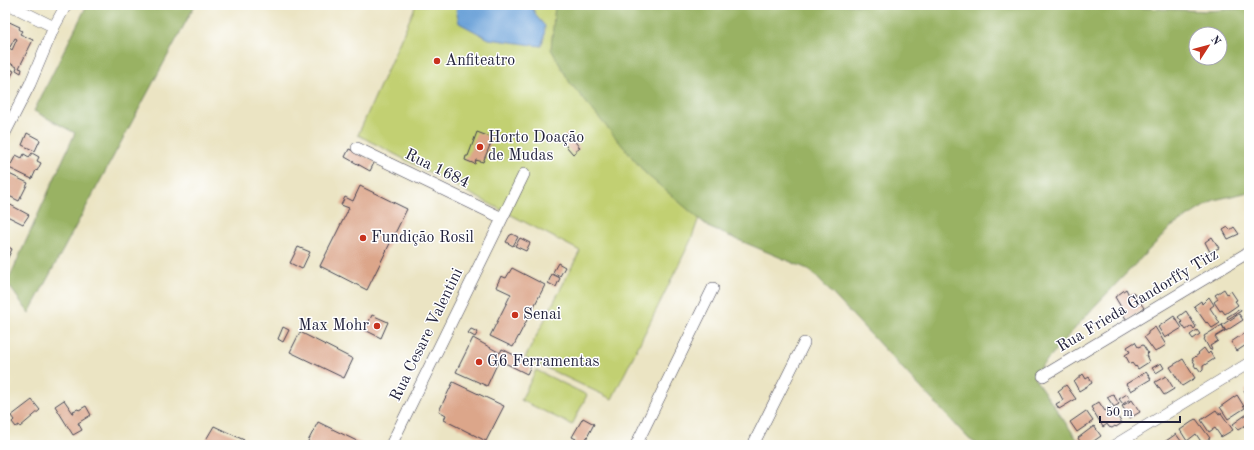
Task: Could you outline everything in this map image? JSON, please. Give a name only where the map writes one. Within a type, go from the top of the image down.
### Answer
[{"type":"street","points":[[10,5],[54,27]]},
{"type":"street","points":[[5,133],[30,84],[54,27],[66,5]]},
{"type":"street","name":"Rua 1684","points":[[357,148],[502,218]]},
{"type":"street","name":"Rua Cesare Valentini","points":[[391,445],[524,174]]},
{"type":"street","name":"Rua Frieda Gandorffy Titz","points":[[1043,376],[1249,252]]},
{"type":"street","points":[[636,445],[713,288]]},
{"type":"street","points":[[753,445],[804,343]]},
{"type":"street","points":[[1115,445],[1249,363]]},
{"type":"green space","points":[[87,5],[195,5],[29,313],[7,283],[75,133],[34,111]]},
{"type":"green space","points":[[416,5],[801,5],[720,159],[691,240],[612,399],[525,358],[580,251],[358,135]]},
{"type":"green space","points":[[555,5],[1138,5],[1140,8],[1207,11],[1249,8],[1249,192],[1214,200],[1171,227],[1093,308],[1033,376],[1081,445],[978,445],[969,439],[810,270],[710,228],[646,174],[570,83],[551,49]]},
{"type":"green space","points":[[536,370],[587,395],[572,425],[521,400]]},
{"type":"water","points":[[459,5],[531,5],[537,17],[545,26],[544,38],[541,46],[489,39],[459,23],[456,10]]},
{"type":"building","points":[[5,20],[20,27],[19,29],[22,31],[20,34],[33,40],[19,68],[22,69],[21,73],[16,70],[17,67],[6,61],[5,63],[5,51],[8,47],[12,50],[17,39],[15,38],[10,47],[5,44]]},
{"type":"building","points":[[5,66],[14,71],[5,87]]},
{"type":"building","name":"Horto Doação de Mudas","points":[[477,132],[493,138],[483,162],[476,160],[475,164],[465,160]]},
{"type":"building","points":[[27,133],[40,140],[35,151],[22,145]]},
{"type":"building","points":[[568,133],[580,148],[573,154],[560,139]]},
{"type":"building","points":[[349,149],[375,161],[370,171],[345,157]]},
{"type":"building","points":[[32,153],[39,157],[37,161],[41,163],[32,179],[9,168],[16,155],[22,158],[24,154],[29,157]]},
{"type":"building","points":[[7,173],[28,183],[19,201],[5,194],[5,177]]},
{"type":"building","name":"Fundição Rosil","points":[[360,186],[407,209],[367,290],[320,266],[349,208],[341,205],[345,197],[353,201]]},
{"type":"building","points":[[5,202],[29,215],[23,224],[5,215]]},
{"type":"building","points":[[1228,227],[1230,230],[1234,227],[1239,234],[1228,239],[1223,230]]},
{"type":"building","points":[[512,234],[518,237],[513,246],[506,242]]},
{"type":"building","points":[[1212,237],[1219,248],[1210,252],[1205,242]]},
{"type":"building","points":[[520,238],[530,243],[526,251],[515,246]]},
{"type":"building","points":[[5,245],[12,249],[5,264]]},
{"type":"building","points":[[298,247],[310,252],[302,269],[290,263]]},
{"type":"building","points":[[558,263],[565,267],[560,276],[553,272]]},
{"type":"building","name":"Senai","points":[[512,268],[545,285],[513,347],[490,336],[511,294],[496,287],[501,276],[506,278]]},
{"type":"building","points":[[552,274],[560,278],[556,287],[548,283]]},
{"type":"building","points":[[1126,289],[1129,295],[1133,292],[1144,308],[1127,320],[1119,309],[1121,307],[1115,297]]},
{"type":"building","points":[[1224,289],[1227,294],[1231,291],[1237,300],[1235,301],[1238,305],[1225,314],[1222,310],[1220,311],[1214,302],[1218,299],[1215,295]]},
{"type":"building","points":[[1209,297],[1214,305],[1210,308],[1220,323],[1212,328],[1207,322],[1206,323],[1194,306],[1201,301],[1202,304]]},
{"type":"building","points":[[1240,309],[1241,311],[1228,319],[1227,317]]},
{"type":"building","points":[[1186,311],[1196,327],[1194,329],[1192,326],[1186,330],[1178,317]]},
{"type":"building","points":[[1239,314],[1243,320],[1226,331],[1222,325]]},
{"type":"building","name":"Max Mohr","points":[[372,315],[388,322],[381,338],[365,330]]},
{"type":"building","points":[[1174,316],[1182,328],[1165,338],[1158,327]]},
{"type":"building","points":[[1222,325],[1225,331],[1215,337],[1218,341],[1210,346],[1212,349],[1210,350],[1204,336]]},
{"type":"building","points":[[283,327],[289,330],[283,342],[278,339]]},
{"type":"building","points":[[1155,327],[1166,345],[1155,352],[1144,337]]},
{"type":"building","points":[[471,329],[478,332],[475,337],[468,333]]},
{"type":"building","points":[[1197,330],[1200,334],[1193,339],[1190,335]]},
{"type":"building","points":[[1249,330],[1249,343],[1237,351],[1231,342]]},
{"type":"building","points":[[300,332],[353,359],[344,378],[290,352]]},
{"type":"building","name":"G6 Ferramentas","points":[[473,338],[500,353],[502,349],[532,364],[527,374],[499,360],[487,386],[456,372]]},
{"type":"building","points":[[1135,342],[1138,347],[1143,345],[1148,353],[1146,355],[1149,362],[1138,369],[1132,363],[1130,364],[1125,355],[1130,352],[1127,347]]},
{"type":"building","points":[[1204,348],[1208,354],[1210,352],[1214,359],[1203,366],[1203,370],[1201,372],[1197,367],[1196,368],[1192,359]]},
{"type":"building","points":[[1183,359],[1195,378],[1182,386],[1170,367]]},
{"type":"building","points":[[1161,363],[1164,368],[1156,373],[1152,368]]},
{"type":"building","points":[[1146,372],[1151,379],[1131,391],[1126,384]]},
{"type":"building","points":[[1083,374],[1086,379],[1089,377],[1092,383],[1079,391],[1074,382]]},
{"type":"building","points":[[1166,376],[1174,389],[1164,395],[1155,382]]},
{"type":"building","points":[[453,382],[504,406],[486,441],[444,420],[446,415],[439,411]]},
{"type":"building","points":[[1066,385],[1076,399],[1059,409],[1056,404],[1063,400],[1058,391]]},
{"type":"building","points":[[1249,388],[1249,399],[1244,391]]},
{"type":"building","points":[[1113,394],[1119,404],[1114,407],[1107,397]]},
{"type":"building","points":[[1127,394],[1130,399],[1123,404],[1119,399]]},
{"type":"building","points":[[1237,395],[1245,408],[1228,419],[1220,407]]},
{"type":"building","points":[[32,400],[40,410],[20,427],[19,425],[16,427],[12,422],[14,420],[11,416]]},
{"type":"building","points":[[64,400],[73,413],[73,411],[79,410],[86,406],[91,415],[78,423],[82,430],[73,435],[55,406]]},
{"type":"building","points":[[1132,400],[1140,412],[1130,418],[1122,406]]},
{"type":"building","points":[[1099,402],[1105,411],[1111,407],[1122,423],[1112,428],[1107,424],[1103,427],[1091,407]]},
{"type":"building","points":[[1216,410],[1219,414],[1221,413],[1233,430],[1221,437],[1215,428],[1209,432],[1201,420]]},
{"type":"building","points":[[1086,411],[1093,421],[1077,432],[1070,422]]},
{"type":"building","points":[[1247,414],[1249,417],[1249,423],[1238,430],[1233,424]]},
{"type":"building","points":[[583,418],[594,424],[583,445],[573,445],[576,439],[572,437]]},
{"type":"building","points":[[1196,419],[1210,438],[1202,443],[1196,434],[1187,441],[1180,430]]},
{"type":"building","points":[[318,422],[363,444],[363,445],[306,445]]},
{"type":"building","points":[[214,426],[244,440],[243,442],[248,445],[208,445],[204,443]]},
{"type":"building","points":[[1094,426],[1101,436],[1088,445],[1082,445],[1078,438]]},
{"type":"building","points":[[1176,434],[1184,445],[1165,445],[1163,443]]},
{"type":"building","points":[[1222,441],[1225,445],[1216,445]]},
{"type":"place","name":"Anfiteatro","points":[[437,61]]},
{"type":"place","name":"Horto Doação de Mudas","points":[[480,147]]},
{"type":"place","name":"Fundição Rosil","points":[[363,238]]},
{"type":"place","name":"Senai","points":[[515,315]]},
{"type":"place","name":"Max Mohr","points":[[377,326]]},
{"type":"place","name":"G6 Ferramentas","points":[[479,362]]}]
